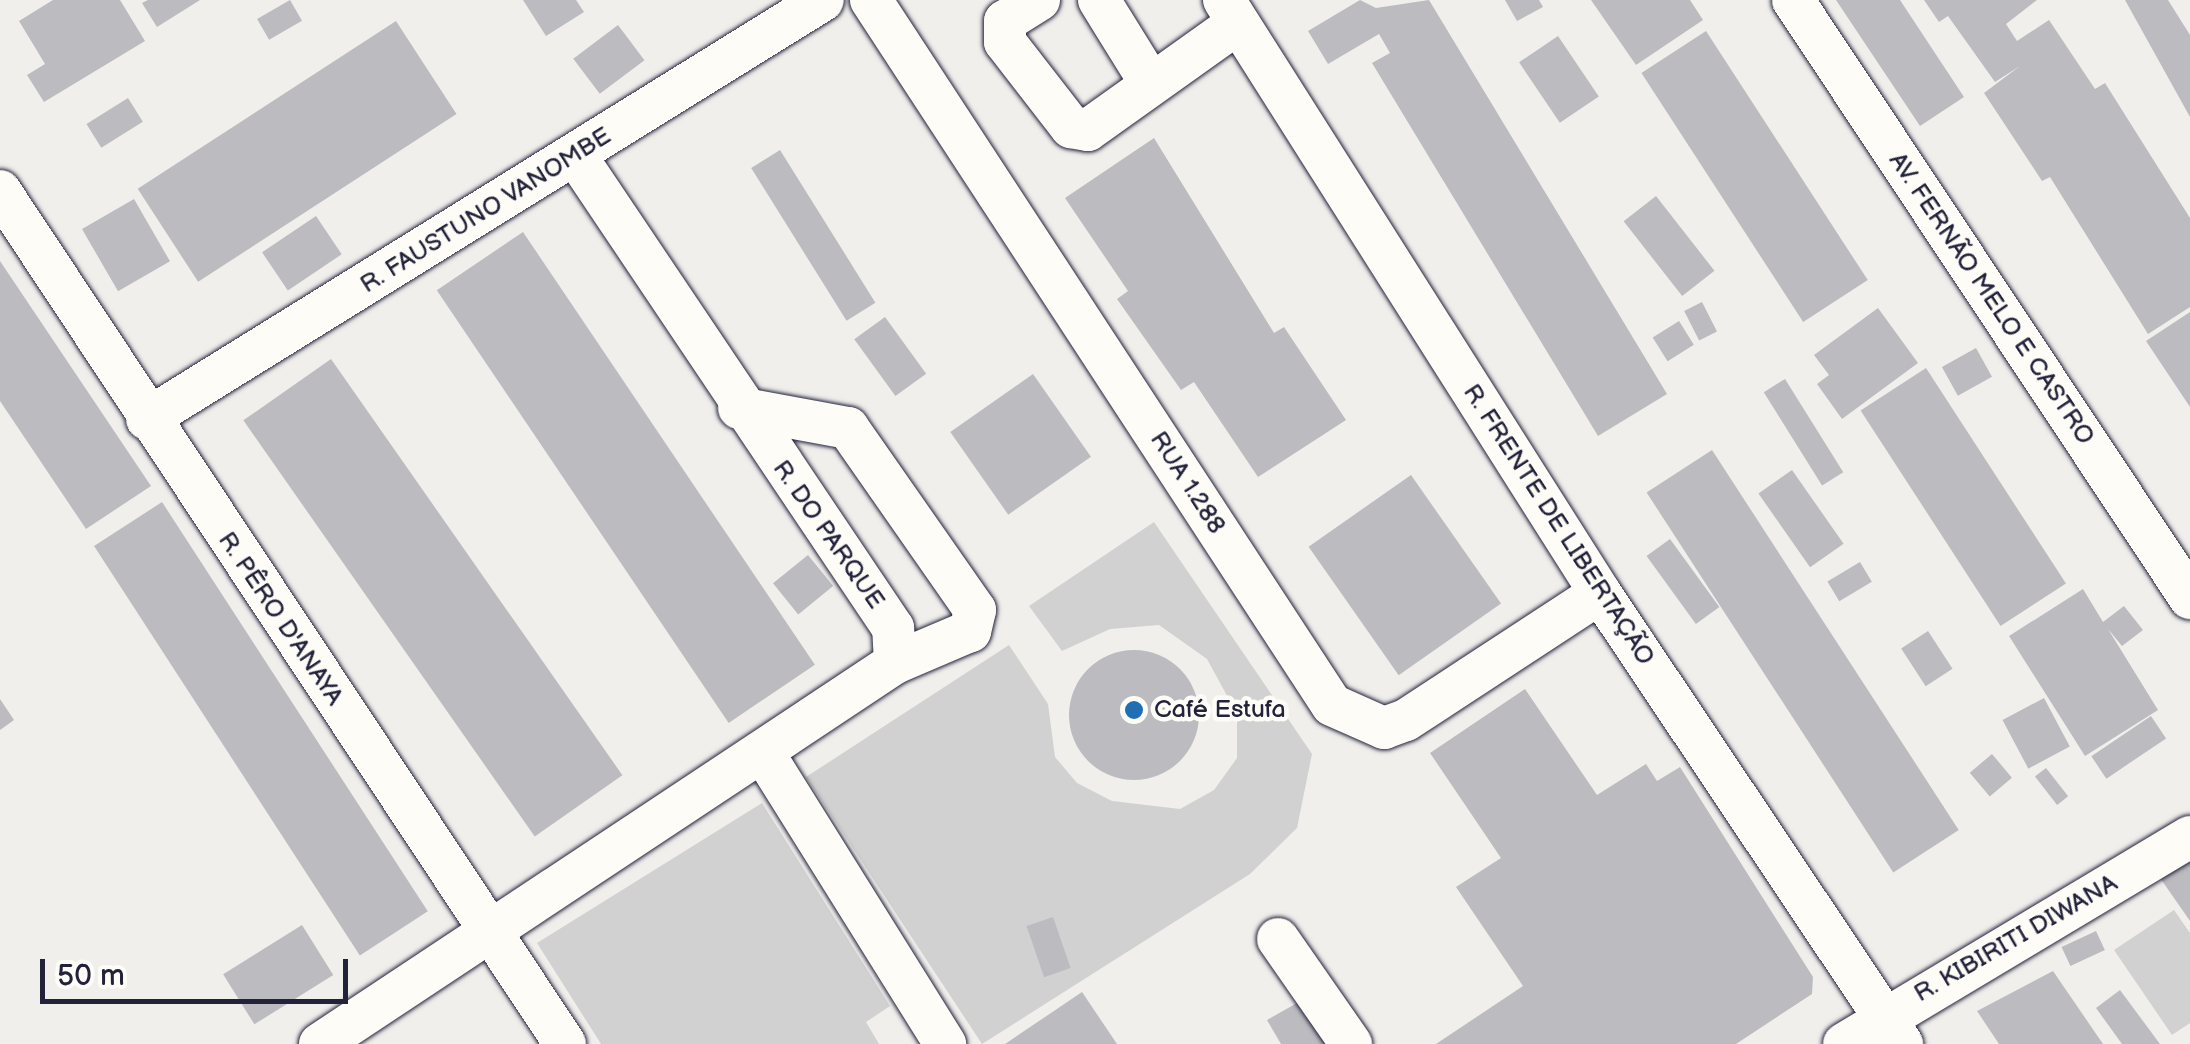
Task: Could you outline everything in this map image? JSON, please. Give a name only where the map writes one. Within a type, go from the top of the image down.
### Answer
[{"type":"street","name":"R. FAUSTUNO VANOMBE","points":[[147,419],[822,0]]},
{"type":"street","name":"RUA 1.288","points":[[871,0],[1332,705],[1384,728],[1406,720],[1600,594]]},
{"type":"street","points":[[1039,0],[1004,21],[1005,42],[1071,127],[1088,130],[1151,84],[1231,12]]},
{"type":"street","points":[[1099,0],[1151,84]]},
{"type":"street","name":"AV. FERNÃO MELO E CASTRO","points":[[1793,0],[2190,598]]},
{"type":"street","name":"R. FRENTE DE LIBERTAÇÃO","points":[[1231,12],[1600,594],[1893,1030]]},
{"type":"street","name":"R. DO PARQUE","points":[[576,156],[739,408],[893,628],[896,663]]},
{"type":"street","name":"R. PÊRO D'ANAYA","points":[[0,190],[147,419],[566,1044]]},
{"type":"street","points":[[320,1044],[492,934],[896,663],[970,631],[975,610],[848,428],[739,408]]},
{"type":"street","points":[[764,754],[945,1044]]},
{"type":"street","name":"R. KIBIRITI DIWANA","points":[[1844,1044],[1893,1030],[2190,837]]},
{"type":"street","points":[[1278,939],[1351,1044]]},
{"type":"shaded area","points":[[1154,522],[1312,754],[1297,828],[1250,874],[982,1044],[806,777],[1009,645],[1048,704],[1055,757],[1077,783],[1112,801],[1180,809],[1214,790],[1237,758],[1237,714],[1207,659],[1159,625],[1110,629],[1062,651],[1029,606]]},
{"type":"shaded area","points":[[762,803],[890,1006],[866,1022],[879,1044],[601,1044],[537,943]]},
{"type":"shaded area","points":[[2174,910],[2190,933],[2190,1023],[2172,1035],[2114,950]]},
{"type":"building","points":[[53,0],[120,0],[145,41],[44,102],[27,75],[45,64],[19,21]]},
{"type":"building","points":[[148,0],[200,0],[157,27],[142,3]]},
{"type":"building","points":[[290,0],[302,21],[269,40],[257,19]]},
{"type":"building","points":[[523,0],[576,0],[584,12],[546,36]]},
{"type":"building","points":[[1360,0],[1376,8],[1429,0],[1667,394],[1598,436],[1372,63],[1390,53],[1379,34],[1328,64],[1308,31]]},
{"type":"building","points":[[1505,0],[1539,0],[1543,7],[1517,21]]},
{"type":"building","points":[[1591,0],[1690,0],[1703,20],[1636,65]]},
{"type":"building","points":[[1836,0],[1900,0],[1964,97],[1920,126]]},
{"type":"building","points":[[1924,0],[2037,0],[2006,24],[2017,41],[2049,20],[2095,89],[2105,83],[2190,218],[2190,307],[2148,334],[2050,177],[2042,181],[1984,93],[2020,66],[1995,82],[1948,16],[1939,22]]},
{"type":"building","points":[[2125,0],[2168,0],[2190,35],[2190,117]]},
{"type":"building","points":[[396,21],[456,114],[198,282],[138,189]]},
{"type":"building","points":[[618,25],[644,60],[600,94],[573,59]]},
{"type":"building","points":[[1706,31],[1868,280],[1803,322],[1641,73]]},
{"type":"building","points":[[1558,36],[1599,97],[1560,123],[1519,62]]},
{"type":"building","points":[[128,98],[143,122],[101,148],[86,124]]},
{"type":"building","points":[[1154,138],[1274,333],[1284,327],[1346,420],[1258,477],[1194,382],[1181,390],[1117,299],[1128,291],[1065,198]]},
{"type":"building","points":[[780,150],[875,303],[847,321],[751,168]]},
{"type":"building","points":[[1656,196],[1714,271],[1682,296],[1624,221]]},
{"type":"building","points":[[134,199],[170,261],[118,291],[82,229]]},
{"type":"building","points":[[316,216],[342,254],[288,290],[262,252]]},
{"type":"building","points":[[523,232],[815,665],[729,723],[437,290]]},
{"type":"building","points":[[0,261],[151,486],[86,529],[0,401]]},
{"type":"building","points":[[1702,302],[1717,331],[1699,340],[1684,311]]},
{"type":"building","points":[[1878,308],[1918,363],[1842,419],[1817,384],[1829,375],[1814,355]]},
{"type":"building","points":[[2190,312],[2190,407],[2146,341]]},
{"type":"building","points":[[885,317],[926,374],[895,396],[854,339]]},
{"type":"building","points":[[1679,321],[1694,345],[1668,361],[1653,337]]},
{"type":"building","points":[[1976,348],[1992,377],[1958,396],[1942,367]]},
{"type":"building","points":[[331,359],[622,775],[535,837],[243,420]]},
{"type":"building","points":[[1926,368],[2066,584],[2001,626],[1861,410]]},
{"type":"building","points":[[1033,374],[1091,457],[1008,515],[950,432]]},
{"type":"building","points":[[1785,379],[1843,472],[1822,486],[1764,392]]},
{"type":"building","points":[[1712,450],[1959,830],[1893,872],[1647,492]]},
{"type":"building","points":[[1792,470],[1844,544],[1810,567],[1758,494]]},
{"type":"building","points":[[1411,475],[1501,604],[1399,675],[1309,547]]},
{"type":"building","points":[[162,502],[428,911],[360,955],[94,546]]},
{"type":"building","points":[[1670,539],[1719,607],[1696,624],[1647,556]]},
{"type":"building","points":[[808,555],[833,586],[798,614],[773,583]]},
{"type":"building","points":[[1860,562],[1872,582],[1839,601],[1827,582]]},
{"type":"building","points":[[2083,589],[2103,622],[2124,606],[2143,630],[2122,646],[2108,629],[2158,710],[2085,756],[2009,636]]},
{"type":"building","points":[[1928,631],[1953,669],[1926,686],[1901,648]]},
{"type":"building","name":"Café Estufa","points":[[1134,650],[1159,655],[1180,669],[1194,690],[1199,715],[1194,740],[1180,761],[1159,775],[1134,780],[1109,775],[1088,761],[1074,740],[1069,715],[1074,690],[1088,669],[1109,655]]},
{"type":"building","points":[[1525,689],[1597,795],[1646,764],[1657,781],[1680,767],[1813,977],[1812,994],[1736,1044],[1436,1044],[1523,986],[1456,887],[1501,858],[1430,753]]},
{"type":"building","points":[[2044,698],[2070,747],[2028,769],[2003,720]]},
{"type":"building","points":[[0,699],[14,720],[0,730]]},
{"type":"building","points":[[2151,716],[2166,738],[2106,779],[2091,756]]},
{"type":"building","points":[[1992,754],[2012,778],[1990,796],[1970,773]]},
{"type":"building","points":[[2046,768],[2068,796],[2057,805],[2035,777]]},
{"type":"building","points":[[2190,852],[2190,921],[2158,875]]},
{"type":"building","points":[[1053,917],[1071,968],[1044,977],[1027,926]]},
{"type":"building","points":[[302,925],[333,975],[254,1024],[223,974]]},
{"type":"building","points":[[2096,931],[2105,950],[2070,966],[2062,947]]},
{"type":"building","points":[[2053,971],[2103,1044],[1999,1044],[1977,1011]]},
{"type":"building","points":[[2120,990],[2160,1044],[2122,1044],[2096,1008]]},
{"type":"building","points":[[1082,992],[1117,1044],[1005,1044]]},
{"type":"building","points":[[1304,999],[1329,1044],[1281,1044],[1267,1020]]},
{"type":"place","name":"Café Estufa","points":[[1134,710]]}]
